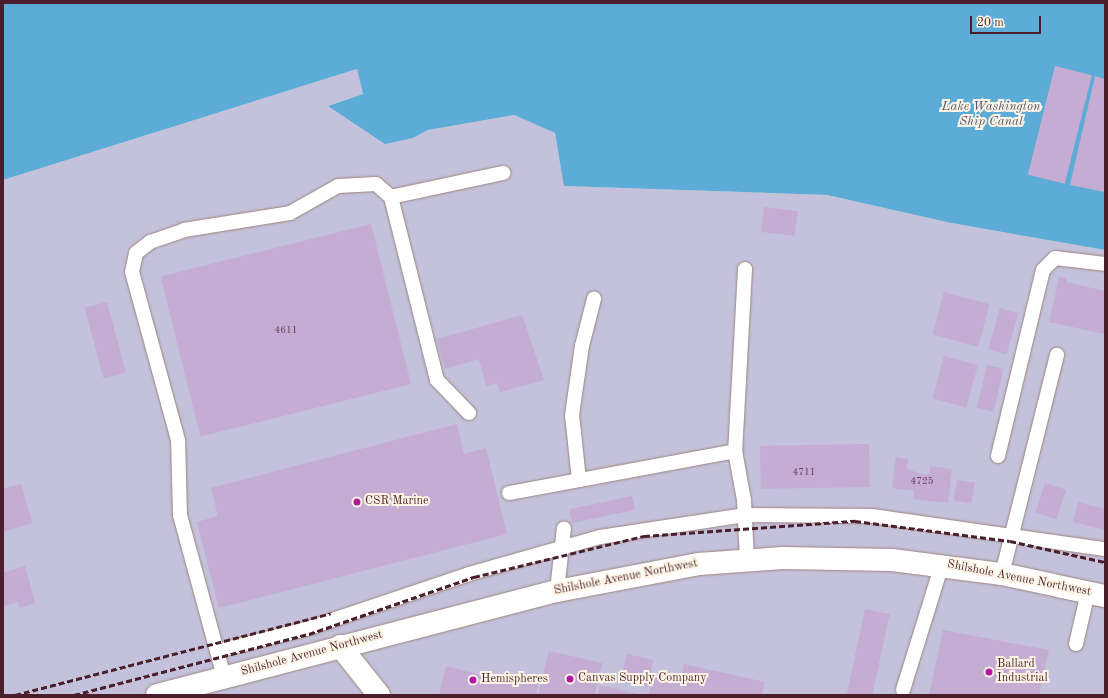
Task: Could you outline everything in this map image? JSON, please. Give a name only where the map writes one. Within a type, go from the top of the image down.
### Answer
[{"type":"street","name":"Shilshole Avenue Northwest","points":[[157,695],[340,646],[557,591],[651,571],[747,560],[855,558],[942,564],[1002,574],[1096,594]]},
{"type":"street","points":[[340,646],[379,695]]},
{"type":"lane","points":[[391,197],[503,173]]},
{"type":"lane","points":[[224,677],[180,515],[178,440],[132,272],[136,253],[150,242],[184,230],[290,213],[338,186],[376,184],[391,197],[437,380],[469,413]]},
{"type":"lane","points":[[998,456],[1042,270],[1055,258],[1105,264]]},
{"type":"lane","points":[[744,269],[735,451],[745,515],[747,560]]},
{"type":"lane","points":[[580,480],[572,415],[582,346],[594,299]]},
{"type":"lane","points":[[1002,574],[1058,355]]},
{"type":"lane","points":[[509,493],[735,451]]},
{"type":"lane","points":[[217,651],[306,629],[469,574],[560,550],[600,537],[745,515],[872,516],[1105,549]]},
{"type":"lane","points":[[557,591],[560,550],[564,528]]},
{"type":"lane","points":[[903,690],[942,564]]},
{"type":"lane","points":[[1076,644],[1096,594]]},
{"type":"shaded area","points":[[357,69],[363,94],[328,106],[413,138],[428,130],[514,115],[555,133],[565,186],[827,195],[951,223],[1105,250],[1105,695],[3,695],[3,180]]},
{"type":"water","name":"Lake Washington Ship Canal","points":[[3,3],[1105,3],[1105,250],[951,223],[827,195],[564,186],[555,133],[514,115],[428,130],[413,138],[385,144],[328,106],[363,94],[357,69],[3,180]]},
{"type":"building","points":[[1055,66],[1092,75],[1065,184],[1028,175]]},
{"type":"building","points":[[1095,76],[1105,79],[1105,192],[1070,185]]},
{"type":"building","points":[[764,207],[798,211],[795,236],[761,232]]},
{"type":"building","points":[[371,224],[411,384],[200,437],[160,276]]},
{"type":"building","points":[[1059,277],[1067,278],[1066,282],[1105,291],[1105,334],[1049,322]]},
{"type":"building","points":[[944,292],[989,304],[978,347],[933,335]]},
{"type":"building","points":[[107,302],[126,373],[104,378],[85,308]]},
{"type":"building","points":[[1000,308],[1018,313],[1006,355],[988,349]]},
{"type":"building","points":[[522,315],[544,380],[500,392],[497,383],[486,386],[479,359],[445,369],[437,339]]},
{"type":"building","points":[[944,356],[978,365],[966,408],[933,399]]},
{"type":"building","points":[[987,365],[1004,369],[994,412],[977,408]]},
{"type":"building","name":"CSR Marine","points":[[457,424],[464,454],[486,448],[507,534],[219,608],[197,522],[218,516],[211,488]]},
{"type":"building","points":[[869,444],[870,487],[761,489],[760,446]]},
{"type":"building","points":[[896,457],[908,459],[907,469],[921,474],[929,475],[930,466],[952,469],[948,503],[913,499],[914,491],[892,488]]},
{"type":"building","points":[[957,480],[975,483],[971,504],[954,501]]},
{"type":"building","points":[[1045,483],[1066,490],[1056,519],[1035,512]]},
{"type":"building","points":[[21,484],[32,523],[3,532],[3,489]]},
{"type":"building","points":[[632,496],[635,510],[572,523],[569,509]]},
{"type":"building","points":[[1078,502],[1105,509],[1105,530],[1073,522]]},
{"type":"building","points":[[25,566],[35,603],[20,608],[18,602],[3,606],[3,573]]},
{"type":"building","points":[[865,609],[889,614],[872,695],[847,695]]},
{"type":"building","name":"Ballard Industrial","points":[[943,630],[1049,650],[1039,695],[929,695]]},
{"type":"building","name":"Canvas Supply Company","points":[[549,651],[602,663],[595,695],[538,695]]},
{"type":"building","points":[[627,654],[653,660],[647,687],[621,681]]},
{"type":"building","points":[[684,664],[765,682],[762,695],[649,695],[653,677],[680,683]]},
{"type":"building","name":"Hemispheres","points":[[446,666],[520,684],[522,678],[539,682],[536,695],[439,695]]},
{"type":"building","points":[[600,685],[639,694],[639,695],[598,695]]},
{"type":"railway","points":[[74,695],[309,634],[474,577],[644,536],[855,521],[1010,541],[1105,562]]},
{"type":"railway","points":[[15,695],[331,613]]},
{"type":"place","name":"CSR Marine","points":[[357,502]]},
{"type":"place","name":"Ballard Industrial","points":[[989,672]]},
{"type":"place","name":"Canvas Supply Company","points":[[570,679]]},
{"type":"place","name":"Hemispheres","points":[[473,680]]}]
